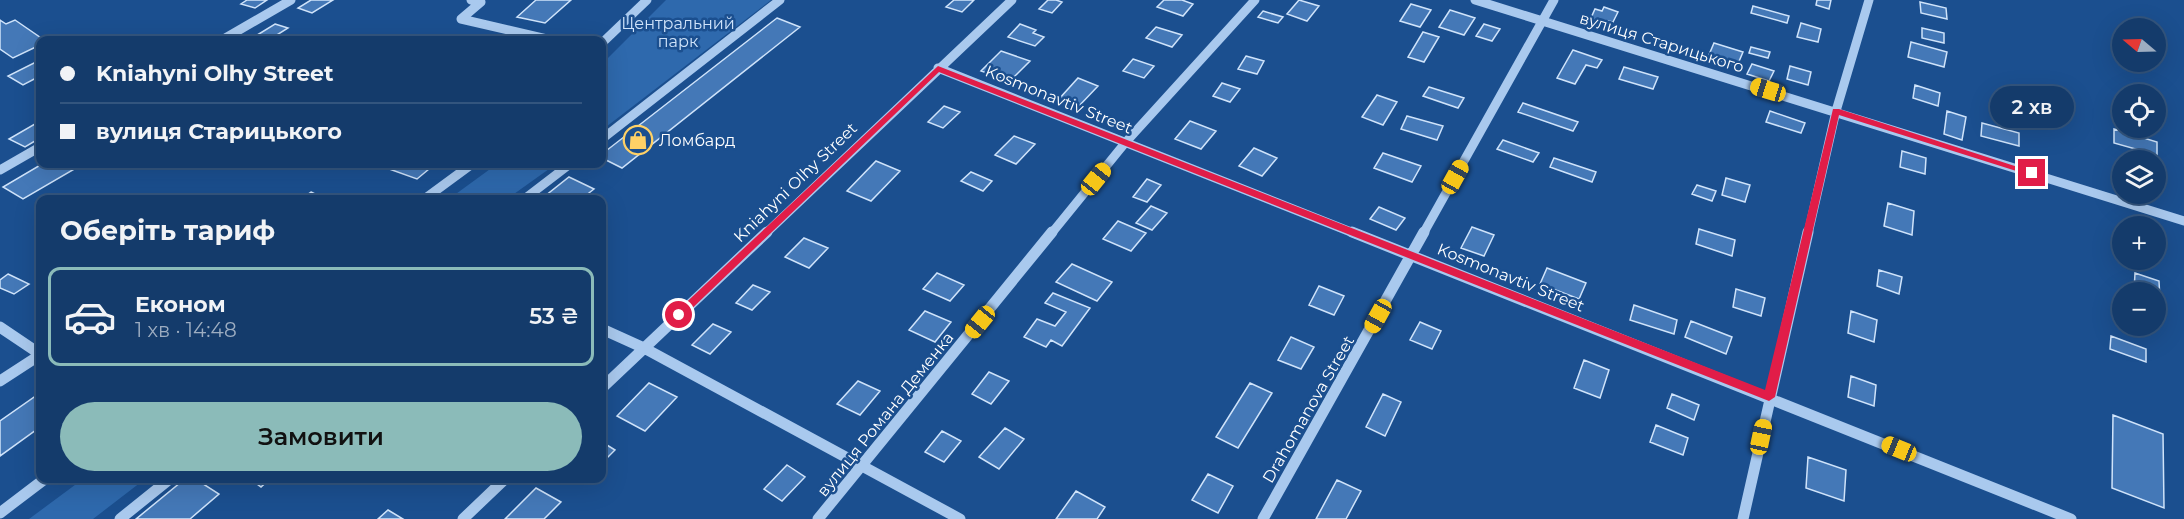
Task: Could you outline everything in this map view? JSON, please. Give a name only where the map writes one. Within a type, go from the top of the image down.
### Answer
[{"type":"street","points":[[229,36],[291,0]]},
{"type":"street","points":[[471,0],[481,2],[461,19],[534,36]]},
{"type":"street","points":[[606,39],[646,0]]},
{"type":"street","points":[[606,136],[780,0]]},
{"type":"street","name":"Kniahyni Olhy Street","points":[[606,384],[1012,0]]},
{"type":"street","name":"вулиця Романа Деменка","points":[[818,519],[1125,143],[1255,0]]},
{"type":"street","name":"вулиця Старицького","points":[[1475,0],[2184,221]]},
{"type":"street","name":"Drahomanova Street","points":[[1263,519],[1554,0]]},
{"type":"street","points":[[1743,519],[1836,111],[1869,0]]},
{"type":"street","name":"Kosmonavtiv Street","points":[[938,68],[2071,519]]},
{"type":"street","points":[[0,170],[36,149]]},
{"type":"street","points":[[430,195],[467,168]]},
{"type":"street","points":[[530,195],[565,168]]},
{"type":"street","points":[[0,327],[36,351]]},
{"type":"street","points":[[606,331],[644,348],[960,519]]},
{"type":"street","points":[[0,381],[36,357]]},
{"type":"street","points":[[0,513],[39,483]]},
{"type":"street","points":[[120,519],[165,483]]},
{"type":"street","points":[[463,519],[501,483]]},
{"type":"green space","name":"Центральний парк","points":[[666,0],[771,0],[606,127],[606,60]]},
{"type":"green space","points":[[492,168],[550,168],[513,195],[454,195]]},
{"type":"green space","points":[[78,483],[140,483],[93,519],[29,519]]},
{"type":"building","points":[[247,0],[267,0],[255,8],[241,4]]},
{"type":"building","points":[[311,0],[333,0],[312,13],[298,8]]},
{"type":"building","points":[[536,0],[571,0],[545,23],[517,17]]},
{"type":"building","points":[[954,0],[974,0],[962,12],[946,7]]},
{"type":"building","points":[[1048,0],[1062,2],[1052,13],[1039,9]]},
{"type":"building","points":[[1164,0],[1182,0],[1193,4],[1183,16],[1157,7]]},
{"type":"building","points":[[1299,0],[1319,6],[1307,21],[1287,14]]},
{"type":"building","points":[[1817,0],[1831,0],[1829,9],[1816,5]]},
{"type":"building","points":[[1920,2],[1946,8],[1947,19],[1921,13]]},
{"type":"building","points":[[1411,4],[1431,10],[1420,27],[1400,21]]},
{"type":"building","points":[[1753,6],[1789,16],[1787,23],[1751,13]]},
{"type":"building","points":[[1604,7],[1618,12],[1613,22],[1603,20],[1601,23],[1590,20],[1595,9],[1602,11]]},
{"type":"building","points":[[1450,10],[1475,18],[1464,35],[1439,27]]},
{"type":"building","points":[[1263,11],[1283,17],[1278,23],[1258,17]]},
{"type":"building","points":[[777,18],[800,27],[622,168],[606,160],[606,151]]},
{"type":"building","points":[[0,20],[6,24],[15,20],[38,36],[36,36],[36,47],[13,58],[0,49]]},
{"type":"building","points":[[1801,23],[1821,29],[1818,42],[1797,37]]},
{"type":"building","points":[[275,24],[288,28],[275,36],[256,36]]},
{"type":"building","points":[[1020,24],[1036,30],[1033,33],[1044,37],[1035,46],[1008,37]]},
{"type":"building","points":[[1484,24],[1500,29],[1492,41],[1476,36]]},
{"type":"building","points":[[1156,27],[1182,35],[1172,47],[1146,38]]},
{"type":"building","points":[[1922,28],[1944,33],[1944,43],[1922,38]]},
{"type":"building","points":[[1423,32],[1439,37],[1424,62],[1408,57]]},
{"type":"building","points":[[1911,42],[1947,52],[1944,67],[1908,57]]},
{"type":"building","points":[[1714,43],[1743,52],[1737,66],[1708,57]]},
{"type":"building","points":[[1751,47],[1770,52],[1768,58],[1749,53]]},
{"type":"building","points":[[1573,50],[1602,60],[1597,68],[1586,65],[1575,84],[1557,78]]},
{"type":"building","points":[[1001,51],[1030,61],[1010,81],[981,71]]},
{"type":"building","points":[[1246,56],[1264,61],[1257,74],[1238,69]]},
{"type":"building","points":[[1133,59],[1154,66],[1144,78],[1123,71]]},
{"type":"building","points":[[36,62],[36,78],[23,85],[8,76]]},
{"type":"building","points":[[1752,64],[1774,71],[1769,81],[1747,74]]},
{"type":"building","points":[[1790,66],[1811,72],[1808,85],[1787,79]]},
{"type":"building","points":[[1624,67],[1658,77],[1653,89],[1619,79]]},
{"type":"building","points":[[1078,78],[1098,86],[1079,106],[1059,99]]},
{"type":"building","points":[[1222,83],[1240,89],[1230,102],[1213,96]]},
{"type":"building","points":[[1915,85],[1940,93],[1938,106],[1913,98]]},
{"type":"building","points":[[1429,87],[1464,98],[1458,108],[1423,96]]},
{"type":"building","points":[[1377,95],[1397,102],[1383,125],[1362,117]]},
{"type":"building","points":[[1523,103],[1578,122],[1573,131],[1518,112]]},
{"type":"building","points":[[944,106],[960,112],[943,128],[928,122]]},
{"type":"building","points":[[1770,111],[1805,123],[1801,133],[1766,122]]},
{"type":"building","points":[[1947,111],[1966,117],[1962,140],[1944,134]]},
{"type":"building","points":[[1407,116],[1443,126],[1437,140],[1401,129]]},
{"type":"building","points":[[1190,121],[1216,131],[1201,149],[1175,139]]},
{"type":"building","points":[[36,123],[36,140],[25,147],[9,139]]},
{"type":"building","points":[[1982,123],[2019,133],[2019,146],[1981,136]]},
{"type":"building","points":[[1014,136],[1035,144],[1016,164],[995,155]]},
{"type":"building","points":[[2114,138],[2144,138],[2157,142],[2157,150],[2139,150],[2114,143]]},
{"type":"building","points":[[1503,140],[1539,153],[1533,162],[1497,149]]},
{"type":"building","points":[[1254,148],[1277,158],[1262,176],[1239,166]]},
{"type":"building","points":[[1902,151],[1926,158],[1925,174],[1900,167]]},
{"type":"building","points":[[1383,153],[1421,166],[1412,182],[1374,168]]},
{"type":"building","points":[[1554,158],[1596,172],[1592,182],[1550,167]]},
{"type":"building","points":[[876,161],[900,171],[871,201],[847,191]]},
{"type":"building","points":[[36,168],[76,168],[23,199],[3,187]]},
{"type":"building","points":[[386,168],[430,168],[417,179]]},
{"type":"building","points":[[971,172],[992,181],[983,191],[961,181]]},
{"type":"building","points":[[569,177],[594,189],[586,195],[546,195]]},
{"type":"building","points":[[1726,178],[1750,185],[1745,202],[1722,195]]},
{"type":"building","points":[[1147,179],[1161,185],[1147,202],[1133,197]]},
{"type":"building","points":[[1697,185],[1716,191],[1712,201],[1692,194]]},
{"type":"building","points":[[1888,203],[1914,211],[1912,235],[1884,226]]},
{"type":"building","points":[[1151,206],[1167,213],[1152,230],[1136,223]]},
{"type":"building","points":[[1379,207],[1405,218],[1396,230],[1370,219]]},
{"type":"building","points":[[1118,221],[1146,233],[1131,251],[1103,239]]},
{"type":"building","points":[[1472,227],[1494,235],[1484,256],[1461,248]]},
{"type":"building","points":[[1699,229],[1735,240],[1732,256],[1696,244]]},
{"type":"building","points":[[804,238],[828,248],[809,268],[785,257]]},
{"type":"building","points":[[1072,264],[1112,282],[1097,301],[1056,282]]},
{"type":"building","points":[[1547,268],[1586,283],[1579,299],[1540,284]]},
{"type":"building","points":[[1879,270],[1902,277],[1899,294],[1877,286]]},
{"type":"building","points":[[937,273],[964,285],[950,301],[923,289]]},
{"type":"building","points":[[2135,273],[2159,282],[2135,282]]},
{"type":"building","points":[[8,274],[29,284],[14,294],[0,288],[0,280]]},
{"type":"building","points":[[753,285],[770,292],[752,310],[736,303]]},
{"type":"building","points":[[1319,286],[1344,296],[1334,315],[1309,305]]},
{"type":"building","points":[[1736,289],[1765,298],[1761,316],[1733,307]]},
{"type":"building","points":[[1053,293],[1090,308],[1062,346],[1051,340],[1046,347],[1024,337],[1037,319],[1055,326],[1066,312],[1045,303]]},
{"type":"building","points":[[1634,305],[1677,320],[1674,334],[1630,320]]},
{"type":"building","points":[[925,311],[951,322],[935,342],[909,330]]},
{"type":"building","points":[[1851,311],[1877,320],[1874,342],[1848,333]]},
{"type":"building","points":[[1691,321],[1732,337],[1726,354],[1685,337]]},
{"type":"building","points":[[1420,322],[1441,331],[1432,349],[1410,340]]},
{"type":"building","points":[[713,324],[731,332],[710,354],[692,345]]},
{"type":"building","points":[[2111,336],[2146,349],[2146,362],[2110,349]]},
{"type":"building","points":[[1291,337],[1314,347],[1301,369],[1278,360]]},
{"type":"building","points":[[1584,360],[1609,370],[1600,398],[1574,388]]},
{"type":"building","points":[[989,372],[1009,381],[991,404],[972,394]]},
{"type":"building","points":[[1851,376],[1876,385],[1874,406],[1848,397]]},
{"type":"building","points":[[858,381],[880,391],[860,415],[837,404]]},
{"type":"building","points":[[649,383],[677,397],[645,431],[617,416]]},
{"type":"building","points":[[1250,383],[1272,393],[1238,448],[1216,437]]},
{"type":"building","points":[[1383,394],[1401,402],[1385,436],[1366,427]]},
{"type":"building","points":[[1672,394],[1699,405],[1694,420],[1667,408]]},
{"type":"building","points":[[36,396],[36,430],[0,456],[0,421]]},
{"type":"building","points":[[2113,415],[2163,434],[2164,508],[2112,488]]},
{"type":"building","points":[[1656,425],[1688,438],[1683,455],[1650,442]]},
{"type":"building","points":[[1005,428],[1024,439],[999,469],[979,457]]},
{"type":"building","points":[[942,431],[961,441],[944,462],[925,452]]},
{"type":"building","points":[[606,444],[615,450],[606,459]]},
{"type":"building","points":[[1808,457],[1846,470],[1844,501],[1806,488]]},
{"type":"building","points":[[787,465],[805,477],[782,501],[764,489]]},
{"type":"building","points":[[1208,474],[1233,486],[1218,513],[1192,500]]},
{"type":"building","points":[[1337,480],[1361,491],[1346,519],[1316,519]]},
{"type":"building","points":[[180,483],[202,483],[219,494],[190,519],[136,519]]},
{"type":"building","points":[[536,488],[561,502],[544,519],[505,519]]},
{"type":"building","points":[[1076,491],[1105,507],[1097,519],[1056,519]]},
{"type":"building","points":[[388,510],[403,519],[378,519]]},
{"type":"place","name":"Ломбард","points":[[638,140]]},
{"type":"route","points":[[679,315],[938,68],[1769,397],[1836,111],[2032,173]]}]
